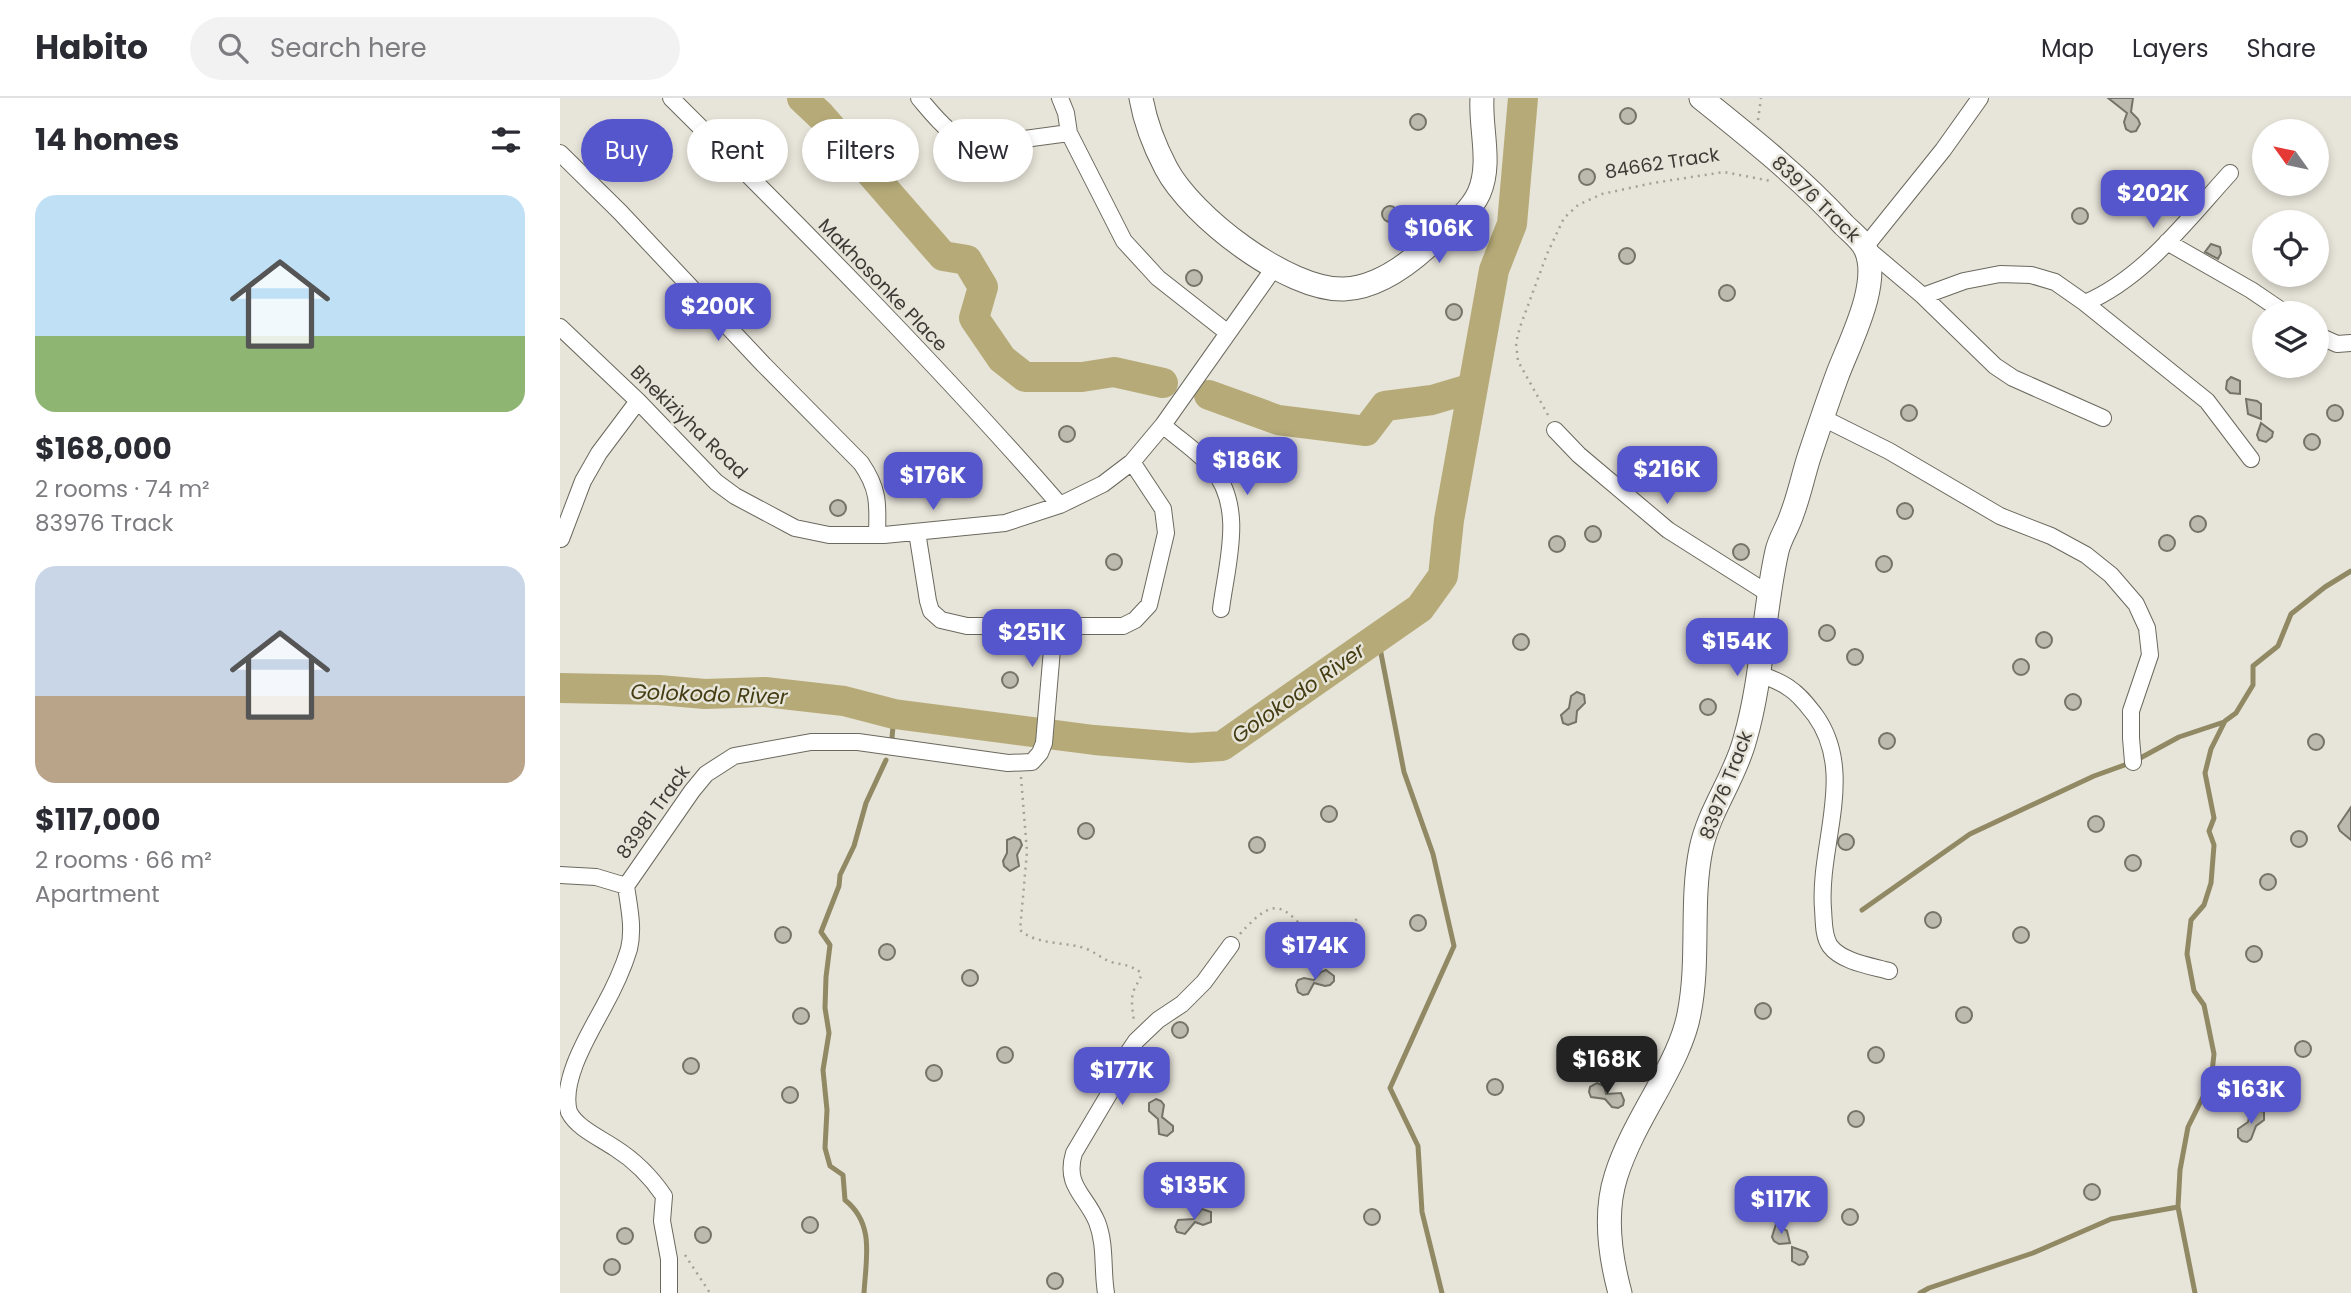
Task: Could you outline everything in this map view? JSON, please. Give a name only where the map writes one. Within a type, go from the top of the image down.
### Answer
[{"type":"street","name":"Makhosonke Place","points":[[671,98],[896,328],[1060,505]]},
{"type":"street","points":[[919,98],[944,128],[957,138],[980,145],[1069,133]]},
{"type":"street","points":[[1059,98],[1066,113],[1069,133],[1124,241],[1157,278],[1228,333]]},
{"type":"street","points":[[1140,98],[1166,169],[1208,219],[1274,268],[1319,286],[1344,289],[1363,286],[1394,272],[1469,209],[1484,177],[1482,98]]},
{"type":"street","name":"83976 Track","points":[[1620,1293],[1614,1270],[1609,1216],[1615,1177],[1634,1133],[1667,1071],[1689,1015],[1695,965],[1696,878],[1702,845],[1711,818],[1741,754],[1760,674],[1769,594],[1778,546],[1791,516],[1860,317],[1869,273],[1865,247],[1830,210],[1758,144],[1701,98]]},
{"type":"street","points":[[1980,98],[1865,247],[1923,296],[1994,366],[2013,378],[2103,418]]},
{"type":"street","points":[[560,153],[861,463],[872,479],[878,501],[877,534]]},
{"type":"street","points":[[2085,303],[2120,285],[2167,242],[2230,173]]},
{"type":"street","points":[[2167,242],[2267,301]]},
{"type":"street","name":"Bhekiziyha Road","points":[[560,327],[638,401],[716,482],[752,506],[795,528],[829,535],[917,532],[1005,523],[1060,505],[1103,484],[1132,462],[1163,425],[1274,268]]},
{"type":"street","points":[[1923,296],[1964,281],[2000,274],[2031,275],[2054,282],[2085,303],[2207,401],[2252,459]]},
{"type":"street","points":[[2329,340],[2337,344],[2351,343]]},
{"type":"street","points":[[561,539],[583,481],[599,453],[638,401]]},
{"type":"street","points":[[1823,418],[1889,451],[2000,516],[2051,536],[2111,575],[2136,604],[2147,628],[2150,655],[2132,710],[2133,762]]},
{"type":"street","points":[[1163,425],[1211,467],[1227,491],[1233,522],[1221,609]]},
{"type":"street","points":[[1555,430],[1579,455],[1668,530],[1769,594]]},
{"type":"street","points":[[917,532],[928,601],[931,611],[942,620],[967,626],[1123,626],[1135,620],[1149,604],[1166,521],[1163,509],[1132,462]]},
{"type":"street","points":[[1019,764],[1032,762],[1044,743],[1054,626]]},
{"type":"street","points":[[1760,674],[1789,687],[1805,702],[1820,723],[1832,749],[1835,767],[1834,795],[1822,894],[1827,940],[1833,949],[1849,959],[1889,971]]},
{"type":"street","name":"83981 Track","points":[[669,1293],[669,1259],[662,1221],[664,1196],[640,1169],[574,1120],[566,1103],[573,1067],[584,1041],[604,1007],[628,950],[632,929],[626,886],[706,774],[734,756],[810,742],[858,742],[1019,764]]},
{"type":"street","points":[[560,875],[596,877],[626,886]]},
{"type":"street","points":[[1106,1293],[1102,1238],[1089,1206],[1072,1181],[1074,1153],[1109,1094],[1123,1060],[1136,1041],[1158,1020],[1182,1004],[1204,982],[1231,945]]},
{"type":"path","name":"84662 Track","points":[[1555,430],[1518,361],[1516,343],[1564,218],[1578,205],[1602,194],[1705,173],[1724,172],[1778,183]]},
{"type":"path","points":[[1019,764],[1027,852],[1020,930],[1025,935],[1045,941],[1086,949],[1109,961],[1134,967],[1142,973],[1132,997],[1136,1041]]},
{"type":"path","points":[[1231,945],[1249,925],[1267,910],[1276,907],[1285,910],[1318,943],[1328,944],[1357,919]]},
{"type":"building","points":[[2108,98],[2133,98],[2131,112],[2140,124],[2136,131],[2126,129],[2124,122],[2127,113]]},
{"type":"building","points":[[1625,108],[1631,108],[1636,116],[1634,122],[1625,124],[1620,119],[1620,113]]},
{"type":"building","points":[[1415,114],[1421,114],[1426,122],[1424,128],[1415,130],[1410,125],[1410,119]]},
{"type":"building","points":[[1587,169],[1593,171],[1593,183],[1587,185],[1581,183],[1579,177],[1581,171]]},
{"type":"building","points":[[1387,206],[1393,206],[1398,214],[1396,220],[1387,222],[1382,217],[1382,211]]},
{"type":"building","points":[[2077,208],[2083,208],[2088,216],[2086,222],[2077,224],[2072,219],[2072,213]]},
{"type":"building","points":[[2211,244],[2220,247],[2218,259],[2205,252]]},
{"type":"building","points":[[1624,248],[1630,248],[1635,256],[1633,262],[1624,264],[1619,259],[1619,253]]},
{"type":"building","points":[[1194,270],[1200,272],[1200,284],[1194,286],[1188,284],[1186,278],[1188,272]]},
{"type":"building","points":[[1724,285],[1730,285],[1735,293],[1733,299],[1724,301],[1719,296],[1719,290]]},
{"type":"building","points":[[1454,304],[1460,306],[1460,318],[1454,320],[1448,318],[1446,312],[1448,306]]},
{"type":"building","points":[[2231,377],[2240,381],[2240,394],[2230,393],[2226,389],[2227,381]]},
{"type":"building","points":[[2246,399],[2261,404],[2261,419],[2248,414]]},
{"type":"building","points":[[1906,405],[1912,405],[1917,413],[1915,419],[1906,421],[1901,416],[1901,410]]},
{"type":"building","points":[[2335,405],[2341,407],[2341,419],[2335,421],[2329,419],[2327,413],[2329,407]]},
{"type":"building","points":[[2261,423],[2273,432],[2266,442],[2259,440],[2257,435]]},
{"type":"building","points":[[1064,426],[1070,426],[1075,434],[1073,440],[1064,442],[1059,437],[1059,431]]},
{"type":"building","points":[[2309,434],[2315,434],[2320,442],[2318,448],[2309,450],[2304,445],[2304,439]]},
{"type":"building","points":[[835,500],[841,500],[846,508],[844,514],[835,516],[830,511],[830,505]]},
{"type":"building","points":[[1902,503],[1908,503],[1913,511],[1911,517],[1902,519],[1897,514],[1897,508]]},
{"type":"building","points":[[2195,516],[2201,516],[2206,524],[2204,530],[2195,532],[2190,527],[2190,521]]},
{"type":"building","points":[[1593,526],[1599,528],[1599,540],[1593,542],[1587,540],[1585,534],[1587,528]]},
{"type":"building","points":[[2164,535],[2170,535],[2175,543],[2173,549],[2164,551],[2159,546],[2159,540]]},
{"type":"building","points":[[1554,536],[1560,536],[1565,544],[1563,550],[1554,552],[1549,547],[1549,541]]},
{"type":"building","points":[[1738,544],[1744,544],[1749,552],[1747,558],[1738,560],[1733,555],[1733,549]]},
{"type":"building","points":[[1114,554],[1120,556],[1120,568],[1114,570],[1108,568],[1106,562],[1108,556]]},
{"type":"building","points":[[1884,556],[1890,558],[1890,570],[1884,572],[1878,570],[1876,564],[1878,558]]},
{"type":"building","points":[[1824,625],[1830,625],[1835,633],[1833,639],[1824,641],[1819,636],[1819,630]]},
{"type":"building","points":[[2041,632],[2047,632],[2052,640],[2050,646],[2041,648],[2036,643],[2036,637]]},
{"type":"building","points":[[1521,634],[1527,636],[1527,648],[1521,650],[1515,648],[1513,642],[1515,636]]},
{"type":"building","points":[[1852,649],[1858,649],[1863,657],[1861,663],[1852,665],[1847,660],[1847,654]]},
{"type":"building","points":[[2018,659],[2024,659],[2029,667],[2027,673],[2018,675],[2013,670],[2013,664]]},
{"type":"building","points":[[1010,672],[1016,674],[1016,686],[1010,688],[1004,686],[1002,680],[1004,674]]},
{"type":"building","points":[[1577,692],[1584,695],[1585,703],[1577,711],[1576,722],[1568,725],[1563,723],[1561,715],[1569,708],[1571,696]]},
{"type":"building","points":[[2070,694],[2076,694],[2081,702],[2079,708],[2070,710],[2065,705],[2065,699]]},
{"type":"building","points":[[1705,699],[1711,699],[1716,707],[1714,713],[1705,715],[1700,710],[1700,704]]},
{"type":"building","points":[[1884,733],[1890,733],[1895,741],[1893,747],[1884,749],[1879,744],[1879,738]]},
{"type":"building","points":[[2313,734],[2319,734],[2324,742],[2322,748],[2313,750],[2308,745],[2308,739]]},
{"type":"building","points":[[1326,806],[1332,806],[1337,814],[1335,820],[1326,822],[1321,817],[1321,811]]},
{"type":"building","points":[[2351,807],[2351,840],[2338,826]]},
{"type":"building","points":[[2093,816],[2099,816],[2104,824],[2102,830],[2093,832],[2088,827],[2088,821]]},
{"type":"building","points":[[1083,823],[1089,823],[1094,831],[1092,837],[1083,839],[1078,834],[1078,828]]},
{"type":"building","points":[[2296,831],[2302,831],[2307,839],[2305,845],[2296,847],[2291,842],[2291,836]]},
{"type":"building","points":[[1846,834],[1852,836],[1852,848],[1846,850],[1840,848],[1838,842],[1840,836]]},
{"type":"building","points":[[1014,837],[1020,840],[1022,845],[1017,855],[1019,866],[1010,871],[1003,861],[1007,853],[1007,840]]},
{"type":"building","points":[[1254,837],[1260,837],[1265,845],[1263,851],[1254,853],[1249,848],[1249,842]]},
{"type":"building","points":[[2130,855],[2136,855],[2141,863],[2139,869],[2130,871],[2125,866],[2125,860]]},
{"type":"building","points":[[2268,874],[2274,876],[2274,888],[2268,890],[2262,888],[2260,882],[2262,876]]},
{"type":"building","points":[[1930,912],[1936,912],[1941,920],[1939,926],[1930,928],[1925,923],[1925,917]]},
{"type":"building","points":[[1418,915],[1424,917],[1424,929],[1418,931],[1412,929],[1410,923],[1412,917]]},
{"type":"building","points":[[783,927],[789,929],[789,941],[783,943],[777,941],[775,935],[777,929]]},
{"type":"building","points":[[2018,927],[2024,927],[2029,935],[2027,941],[2018,943],[2013,938],[2013,932]]},
{"type":"building","points":[[884,944],[890,944],[895,952],[893,958],[884,960],[879,955],[879,949]]},
{"type":"building","points":[[2251,946],[2257,946],[2262,954],[2260,960],[2251,962],[2246,957],[2246,951]]},
{"type":"building","points":[[967,970],[973,970],[978,978],[976,984],[967,986],[962,981],[962,975]]},
{"type":"building","points":[[1326,970],[1334,976],[1330,985],[1314,983],[1308,994],[1298,992],[1298,980],[1314,980]]},
{"type":"building","points":[[1760,1003],[1766,1003],[1771,1011],[1769,1017],[1760,1019],[1755,1014],[1755,1008]]},
{"type":"building","points":[[1961,1007],[1967,1007],[1972,1015],[1970,1021],[1961,1023],[1956,1018],[1956,1012]]},
{"type":"building","points":[[801,1008],[807,1010],[807,1022],[801,1024],[795,1022],[793,1016],[795,1010]]},
{"type":"building","points":[[1180,1022],[1186,1024],[1186,1036],[1180,1038],[1174,1036],[1172,1030],[1174,1024]]},
{"type":"building","points":[[2300,1041],[2306,1041],[2311,1049],[2309,1055],[2300,1057],[2295,1052],[2295,1046]]},
{"type":"building","points":[[1005,1047],[1011,1049],[1011,1061],[1005,1063],[999,1061],[997,1055],[999,1049]]},
{"type":"building","points":[[1876,1047],[1882,1049],[1882,1061],[1876,1063],[1870,1061],[1868,1055],[1870,1049]]},
{"type":"building","points":[[691,1058],[697,1060],[697,1072],[691,1074],[685,1072],[683,1066],[685,1060]]},
{"type":"building","points":[[934,1065],[940,1067],[940,1079],[934,1081],[928,1079],[926,1073],[928,1067]]},
{"type":"building","points":[[1492,1079],[1498,1079],[1503,1087],[1501,1093],[1492,1095],[1487,1090],[1487,1084]]},
{"type":"building","points":[[1597,1083],[1604,1086],[1606,1094],[1621,1093],[1623,1105],[1612,1107],[1605,1099],[1591,1097],[1590,1087]]},
{"type":"building","points":[[787,1087],[793,1087],[798,1095],[796,1101],[787,1103],[782,1098],[782,1092]]},
{"type":"building","points":[[1156,1099],[1164,1105],[1162,1117],[1173,1126],[1173,1131],[1167,1136],[1159,1134],[1158,1119],[1149,1111],[1149,1103]]},
{"type":"building","points":[[2257,1109],[2264,1112],[2264,1120],[2256,1126],[2251,1139],[2242,1141],[2238,1137],[2238,1129],[2248,1122],[2250,1113]]},
{"type":"building","points":[[1853,1111],[1859,1111],[1864,1119],[1862,1125],[1853,1127],[1848,1122],[1848,1116]]},
{"type":"building","points":[[2089,1184],[2095,1184],[2100,1192],[2098,1198],[2089,1200],[2084,1195],[2084,1189]]},
{"type":"building","points":[[1766,1201],[1772,1201],[1777,1209],[1775,1215],[1766,1217],[1761,1212],[1761,1206]]},
{"type":"building","points":[[1813,1205],[1819,1205],[1824,1213],[1822,1219],[1813,1221],[1808,1216],[1808,1210]]},
{"type":"building","points":[[1202,1209],[1211,1212],[1211,1222],[1203,1225],[1195,1222],[1185,1234],[1177,1232],[1175,1227],[1178,1220],[1194,1219]]},
{"type":"building","points":[[1369,1209],[1375,1209],[1380,1217],[1378,1223],[1369,1225],[1364,1220],[1364,1214]]},
{"type":"building","points":[[1847,1209],[1853,1209],[1858,1217],[1856,1223],[1847,1225],[1842,1220],[1842,1214]]},
{"type":"building","points":[[807,1217],[813,1217],[818,1225],[816,1231],[807,1233],[802,1228],[802,1222]]},
{"type":"building","points":[[1776,1224],[1787,1231],[1790,1243],[1779,1244],[1774,1241],[1772,1237]]},
{"type":"building","points":[[703,1227],[709,1229],[709,1241],[703,1243],[697,1241],[695,1235],[697,1229]]},
{"type":"building","points":[[622,1228],[628,1228],[633,1236],[631,1242],[622,1244],[617,1239],[617,1233]]},
{"type":"building","points":[[1792,1247],[1806,1252],[1808,1257],[1804,1264],[1799,1265],[1792,1261]]},
{"type":"building","points":[[609,1259],[615,1259],[620,1267],[618,1273],[609,1275],[604,1270],[604,1264]]},
{"type":"building","points":[[1052,1273],[1058,1273],[1063,1281],[1061,1287],[1052,1289],[1047,1284],[1047,1278]]},
{"type":"waterway","points":[[802,98],[821,116],[943,256],[967,260],[983,287],[974,318],[1002,359],[1025,377],[1082,377],[1114,372],[1163,383]]},
{"type":"waterway","name":"Golokodo River","points":[[560,688],[705,694],[765,692],[844,701],[894,714],[1094,740],[1191,748],[1222,746],[1420,608],[1443,576],[1449,520],[1494,270],[1512,224],[1523,98]]},
{"type":"waterway","points":[[1209,395],[1278,420],[1366,431],[1385,406],[1432,400],[1472,388]]},
{"type":"waterway","points":[[2195,1293],[2178,1207],[2180,1170],[2188,1127],[2211,1081],[2214,1054],[2204,1005],[2194,991],[2187,954],[2191,920],[2204,905],[2211,883],[2214,845],[2209,831],[2214,818],[2205,773],[2211,749],[2225,721],[2236,713],[2253,685],[2253,666],[2278,646],[2291,614],[2325,587],[2351,571]]},
{"type":"waterway","points":[[1378,638],[1404,772],[1433,854],[1454,946],[1390,1088],[1418,1146],[1422,1212],[1442,1293]]},
{"type":"waterway","points":[[892,738],[894,714]]},
{"type":"waterway","points":[[1862,910],[1970,834],[2094,776],[2133,762],[2179,737],[2224,722]]},
{"type":"waterway","points":[[864,1293],[867,1255],[865,1231],[855,1209],[845,1200],[843,1175],[830,1166],[825,1148],[827,1110],[823,1070],[829,1033],[825,1008],[830,945],[821,932],[839,886],[840,875],[854,846],[866,803],[886,760]]},
{"type":"waterway","points":[[1920,1293],[2033,1253],[2111,1219],[2178,1207]]}]
